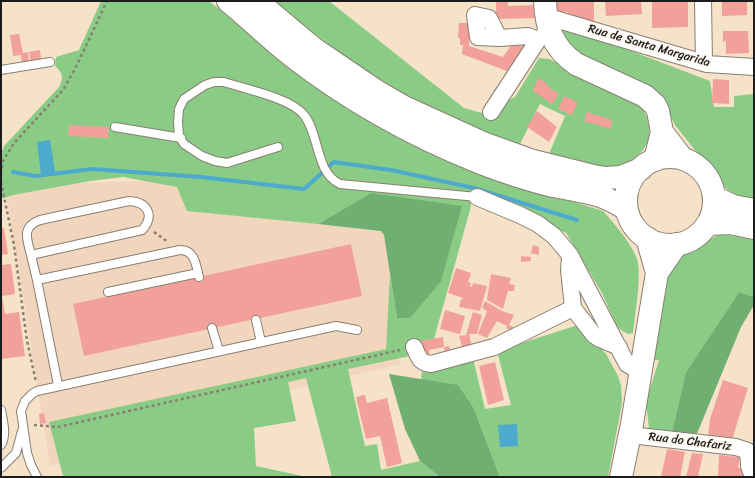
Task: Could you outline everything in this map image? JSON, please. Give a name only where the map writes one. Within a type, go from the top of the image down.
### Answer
[{"type":"main road","points":[[228,1],[312,71],[388,120],[426,139],[482,163],[553,186],[589,192],[605,197],[627,210]]},
{"type":"main road","points":[[257,1],[313,48],[378,92],[404,107],[483,143],[533,161],[599,177],[622,177],[648,164],[668,157],[682,158],[694,164],[704,172],[711,184],[714,197],[713,211],[707,224],[699,234],[689,241],[666,245],[647,238],[637,230],[630,220],[627,210],[627,193],[632,180],[648,164],[662,132]]},
{"type":"main road","points":[[544,22],[561,52],[576,64],[651,100],[658,111],[662,132],[682,158]]},
{"type":"main road","points":[[714,197],[733,206],[754,210]]},
{"type":"main road","points":[[707,224],[730,223],[754,228]]},
{"type":"main road","points":[[647,238],[657,273]]},
{"type":"main road","points":[[621,477],[630,435],[657,273],[676,244]]},
{"type":"street","points":[[703,1],[704,63]]},
{"type":"street","points":[[491,112],[544,22]]},
{"type":"street","name":"Rua de Santa Margarida","points":[[500,38],[528,36],[544,22],[707,64],[754,67]]},
{"type":"street","points":[[477,197],[538,224],[554,236],[570,255],[628,364],[640,372]]},
{"type":"street","points":[[570,255],[569,270],[573,308],[594,335],[619,347]]},
{"type":"street","points":[[414,347],[420,361],[431,364],[494,347],[573,308]]},
{"type":"street","name":"Rua do Chafariz","points":[[630,435],[736,446],[748,451],[753,477]]},
{"type":"lane","points":[[1,70],[50,62]]},
{"type":"lane","points":[[278,148],[227,163],[215,161],[202,156],[184,144],[180,138],[178,122],[179,109],[184,99],[205,85],[214,82],[224,82],[284,101],[304,115],[310,126],[325,170],[335,182],[340,184],[477,197]]},
{"type":"lane","points":[[115,127],[180,138]]},
{"type":"lane","points":[[31,255],[142,230],[149,220],[146,207],[142,203],[129,201],[40,220],[32,223],[28,228],[26,235],[37,280],[58,385]]},
{"type":"lane","points":[[37,280],[180,250],[190,252],[194,258],[199,275],[108,292]]},
{"type":"lane","points":[[256,320],[261,342]]},
{"type":"lane","points":[[37,477],[31,465],[28,453],[21,411],[25,401],[37,390],[336,326],[357,330]]},
{"type":"lane","points":[[212,328],[219,352]]},
{"type":"lane","points":[[1,410],[4,435],[4,440],[1,445]]},
{"type":"lane","points":[[1,468],[16,453],[23,424]]},
{"type":"path","points":[[1,174],[3,161],[14,143],[62,90],[76,67],[107,1]]},
{"type":"path","points":[[1,182],[14,245],[28,341],[37,390]]},
{"type":"path","points":[[146,226],[180,250]]},
{"type":"path","points":[[23,424],[58,427],[414,347]]},
{"type":"shaded area","points":[[183,180],[383,216],[400,364],[252,399],[50,466],[5,185]]},
{"type":"green space","points":[[101,1],[209,1],[271,51],[342,104],[397,137],[477,172],[603,211],[627,240],[637,259],[639,274],[633,333],[628,334],[616,325],[602,293],[566,233],[473,192],[470,210],[434,339],[406,344],[410,356],[348,369],[365,446],[377,444],[381,470],[420,461],[440,477],[332,477],[306,378],[288,382],[296,421],[254,428],[256,466],[307,477],[63,476],[49,422],[386,349],[390,275],[397,319],[410,318],[371,193],[318,224],[187,211],[177,187],[123,177],[90,181],[13,195],[1,199],[1,154],[4,146],[59,87],[62,81],[62,76],[60,71],[55,66],[56,57],[79,50]]},
{"type":"green space","points":[[273,1],[329,1],[464,108],[482,113],[515,97],[539,58],[549,59],[637,100],[643,109],[649,126],[647,143],[636,157],[626,163],[608,169],[602,169],[549,154],[565,116],[540,104],[520,144],[486,133],[421,103],[359,66]]},
{"type":"green space","points":[[563,25],[710,81],[714,107],[734,107],[734,96],[754,94],[754,199],[739,196],[725,188],[675,125],[659,93],[651,87],[583,57],[564,40]]},
{"type":"green space","points":[[371,193],[462,206],[441,281],[410,318],[397,319],[384,235],[381,231],[318,224]]},
{"type":"green space","points":[[718,235],[728,235],[754,240],[754,297],[739,292],[686,372],[672,432],[649,429],[646,402],[659,360],[651,359],[665,286],[676,260],[684,252]]},
{"type":"green space","points":[[739,292],[754,297],[754,305],[741,327],[696,436],[672,432],[686,372]]},
{"type":"green space","points":[[578,325],[606,354],[618,376],[621,385],[622,403],[608,477],[500,477],[474,409],[421,379],[422,372],[473,358],[485,409],[511,405],[497,351]]},
{"type":"green space","points":[[389,374],[458,385],[474,409],[500,477],[440,477],[420,461],[405,429]]},
{"type":"water","points":[[50,140],[55,172],[41,174],[37,142]]},
{"type":"water","points":[[517,424],[518,446],[500,447],[498,425]]},
{"type":"building","points":[[496,1],[508,1],[508,6],[537,5],[537,18],[496,19]]},
{"type":"building","points":[[554,1],[594,1],[594,26],[568,19],[568,12],[554,12]]},
{"type":"building","points":[[605,1],[641,1],[642,14],[606,16]]},
{"type":"building","points":[[652,1],[688,1],[688,27],[652,28]]},
{"type":"building","points":[[722,1],[747,1],[747,15],[722,16]]},
{"type":"building","points":[[459,23],[470,23],[469,46],[503,57],[512,44],[525,46],[507,71],[462,54],[463,45],[460,45],[460,38],[458,38]]},
{"type":"building","points":[[723,31],[748,31],[749,53],[726,54],[726,41],[723,42]]},
{"type":"building","points":[[19,34],[23,53],[28,52],[29,62],[22,63],[21,55],[13,56],[10,35]]},
{"type":"building","points":[[40,50],[41,59],[31,62],[29,52]]},
{"type":"building","points":[[538,78],[548,84],[547,86],[559,94],[552,104],[533,91]]},
{"type":"building","points":[[713,79],[729,80],[729,104],[712,103]]},
{"type":"building","points":[[564,96],[578,102],[572,115],[558,109]]},
{"type":"building","points":[[537,111],[557,127],[549,142],[527,127]]},
{"type":"building","points":[[587,112],[612,120],[611,129],[584,121]]},
{"type":"building","points":[[69,125],[109,127],[108,138],[68,136]]},
{"type":"building","points":[[4,228],[8,254],[1,255],[1,229]]},
{"type":"building","points":[[351,244],[362,296],[84,356],[73,304]]},
{"type":"building","points":[[533,245],[539,247],[539,255],[531,253]]},
{"type":"building","points":[[521,256],[531,257],[531,261],[521,262]]},
{"type":"building","points":[[11,264],[15,294],[2,296],[5,314],[19,312],[25,356],[1,359],[1,265]]},
{"type":"building","points":[[456,268],[471,273],[468,282],[471,283],[470,286],[472,287],[473,283],[487,286],[480,311],[459,307],[461,299],[463,298],[448,293]]},
{"type":"building","points":[[491,274],[511,278],[509,284],[515,285],[514,291],[508,291],[503,309],[487,300]]},
{"type":"building","points":[[485,301],[502,311],[514,315],[509,325],[517,329],[513,332],[506,328],[507,326],[497,321],[487,338],[478,334],[487,311],[482,308]]},
{"type":"building","points":[[445,310],[465,316],[460,334],[440,329]]},
{"type":"building","points":[[473,312],[482,315],[477,334],[469,334],[473,350],[464,353],[459,336],[466,335]]},
{"type":"building","points":[[443,337],[444,347],[429,350],[430,359],[424,357],[417,342]]},
{"type":"building","points":[[449,346],[450,351],[445,352],[444,347]]},
{"type":"building","points":[[495,362],[504,400],[488,405],[479,366]]},
{"type":"building","points":[[723,380],[748,388],[732,440],[708,438],[710,419]]},
{"type":"building","points":[[365,395],[367,403],[387,398],[402,463],[387,467],[380,436],[366,439],[356,397]]},
{"type":"building","points":[[44,413],[46,423],[40,424],[39,414]]},
{"type":"building","points":[[667,449],[685,452],[680,477],[661,477]]},
{"type":"building","points":[[692,453],[703,454],[698,477],[686,477]]},
{"type":"building","points":[[719,455],[740,457],[738,468],[746,469],[745,477],[718,477]]},
{"type":"waterway","points":[[13,172],[36,176],[92,169],[201,177],[304,189],[334,162],[391,170],[474,188],[577,220]]}]
